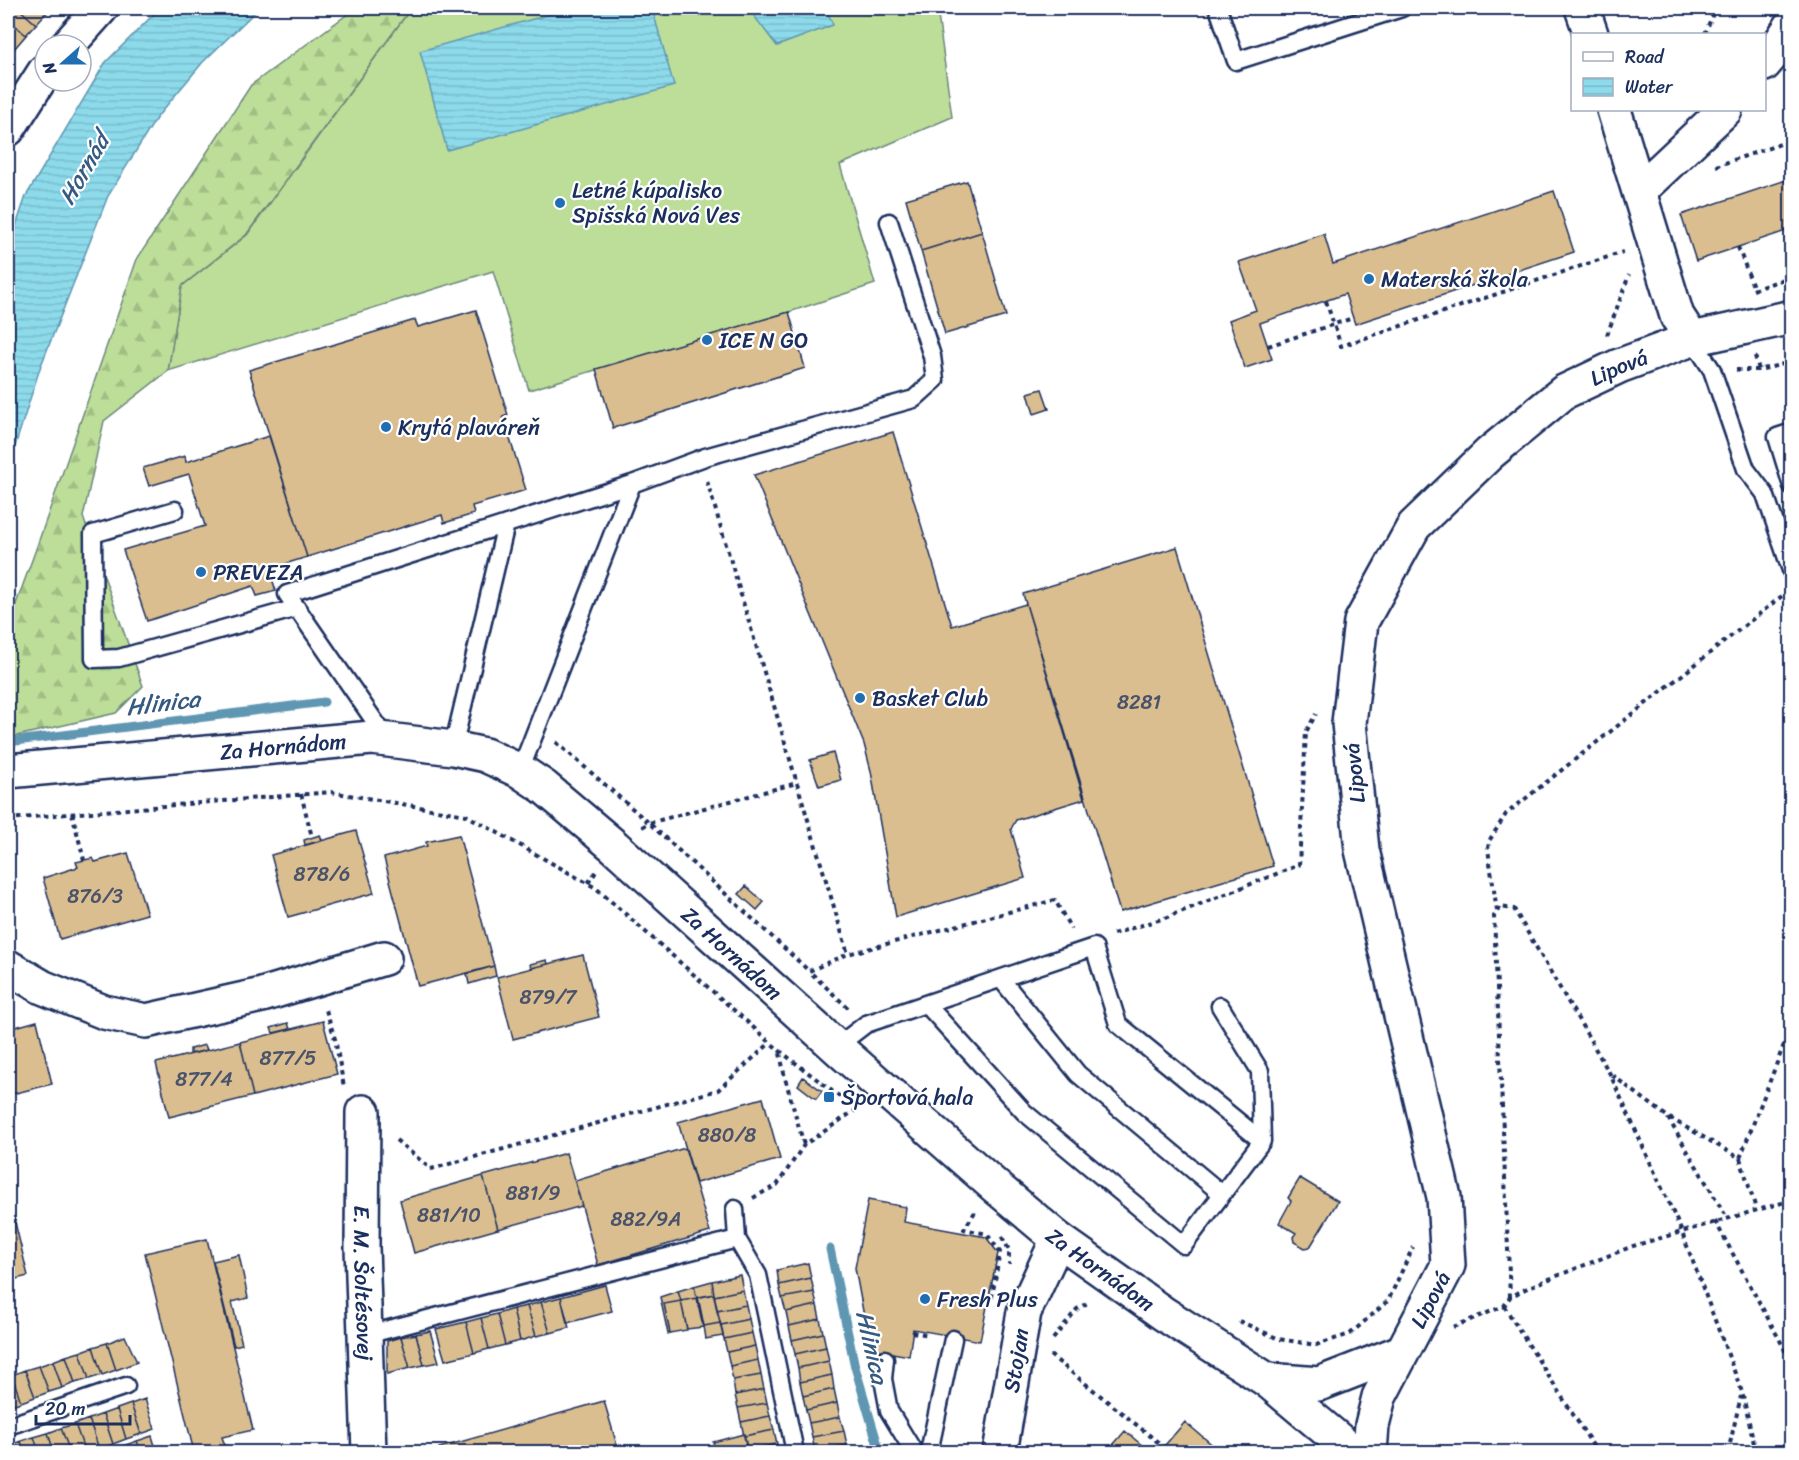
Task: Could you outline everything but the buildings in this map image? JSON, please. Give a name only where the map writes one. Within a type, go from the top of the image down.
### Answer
[{"type":"street","points":[[79,33],[101,8]]},
{"type":"street","points":[[1582,8],[1591,33]]},
{"type":"street","points":[[1766,62],[1776,51],[1791,25]]},
{"type":"street","points":[[8,129],[33,90]]},
{"type":"street","points":[[1614,111],[1640,190],[1647,244],[1677,316],[1692,339]]},
{"type":"street","points":[[1640,190],[1724,111]]},
{"type":"street","name":"Lipová","points":[[1370,1452],[1372,1425],[1379,1397],[1448,1265],[1444,1197],[1362,850],[1349,723],[1361,622],[1414,526],[1490,453],[1564,392],[1619,366],[1692,339],[1791,317]]},
{"type":"street","name":"Za Hornádom","points":[[8,771],[372,738],[453,748],[485,755],[520,771],[615,847],[836,1047],[1058,1239],[1164,1314],[1267,1380],[1353,1452]]},
{"type":"street","points":[[8,967],[42,987],[104,1012],[147,1021],[262,995],[384,958]]},
{"type":"street","name":"E. M. Šoltésovej","points":[[363,1112],[362,1246],[369,1452]]},
{"type":"street","name":"Stojan","points":[[1000,1452],[1024,1312],[1058,1239]]},
{"type":"street","name":"Lipová","points":[[1267,1380],[1319,1384],[1401,1352]]},
{"type":"lane","points":[[1218,8],[1236,61],[1402,8]]},
{"type":"lane","points":[[387,740],[287,594],[632,484],[701,459],[914,399],[935,380],[932,356],[889,222]]},
{"type":"lane","points":[[1692,339],[1712,370],[1746,469],[1765,494],[1791,573]]},
{"type":"lane","points":[[1791,432],[1777,437],[1791,486]]},
{"type":"lane","points":[[520,771],[632,484]]},
{"type":"lane","points":[[175,510],[93,534],[94,659],[119,658],[297,608]]},
{"type":"lane","points":[[453,748],[506,524]]},
{"type":"lane","points":[[836,1047],[866,1024],[1094,947],[1118,1024],[1262,1141]]},
{"type":"lane","points":[[1001,979],[1078,1074],[1222,1194]]},
{"type":"lane","points":[[927,1005],[1024,1112],[1184,1245],[1262,1141],[1260,1071],[1220,1006]]},
{"type":"lane","points":[[735,1209],[737,1239],[758,1275],[795,1452]]},
{"type":"lane","points":[[366,1335],[737,1239]]},
{"type":"lane","points":[[929,1452],[952,1339]]},
{"type":"lane","points":[[885,1359],[883,1378],[888,1412],[914,1452]]},
{"type":"lane","points":[[8,1426],[126,1386]]},
{"type":"path","points":[[1705,33],[1715,8]]},
{"type":"path","points":[[1715,166],[1791,140]]},
{"type":"path","points":[[1326,301],[1341,346],[1647,244]]},
{"type":"path","points":[[1605,342],[1647,244]]},
{"type":"path","points":[[1738,247],[1754,289]]},
{"type":"path","points":[[1268,346],[1353,318]]},
{"type":"path","points":[[1759,370],[1791,362]]},
{"type":"path","points":[[701,459],[848,954]]},
{"type":"path","points":[[1497,912],[1488,849],[1490,841],[1506,814],[1782,596]]},
{"type":"path","points":[[1231,892],[1299,865],[1306,732],[1320,706]]},
{"type":"path","points":[[537,726],[649,823],[809,971]]},
{"type":"path","points":[[588,883],[615,847],[649,823],[797,783]]},
{"type":"path","points":[[8,819],[331,792],[466,815],[596,888],[780,1051],[864,1115]]},
{"type":"path","points":[[301,794],[312,837]]},
{"type":"path","points":[[1791,797],[1788,798],[1791,809]]},
{"type":"path","points":[[72,813],[84,860]]},
{"type":"path","points":[[1510,1297],[1494,916],[1500,907],[1514,909],[1610,1074],[1681,1230],[1742,1392],[1756,1452]]},
{"type":"path","points":[[315,979],[335,1039],[346,1099],[431,1169],[718,1090],[770,1042]]},
{"type":"path","points":[[1756,1209],[1740,1158],[1791,1024]]},
{"type":"path","points":[[780,1051],[785,1078],[804,1145]]},
{"type":"path","points":[[1610,1074],[1668,1117],[1740,1158]]},
{"type":"path","points":[[735,1209],[777,1185],[804,1145],[856,1110]]},
{"type":"path","points":[[1668,1117],[1727,1218]]},
{"type":"path","points":[[1418,1324],[1448,1329],[1504,1306],[1510,1297],[1633,1246],[1681,1230],[1791,1200]]},
{"type":"path","points":[[981,1218],[975,1212],[964,1229],[987,1234],[992,1244],[1000,1252],[989,1313]]},
{"type":"path","points":[[1715,1221],[1783,1346],[1791,1368]]},
{"type":"path","points":[[995,1230],[1002,1236],[1009,1250],[1008,1269]]},
{"type":"path","points":[[1504,1306],[1597,1452]]},
{"type":"path","points":[[1237,1320],[1279,1339],[1316,1344],[1350,1334],[1378,1309]]},
{"type":"path","points":[[1049,1344],[1060,1331]]},
{"type":"path","points":[[912,1332],[952,1339]]},
{"type":"path","points":[[1044,1350],[1164,1447]]},
{"type":"path","points":[[1728,1452],[1742,1392]]},
{"type":"green space","points":[[356,8],[411,8],[246,235],[182,286],[168,371],[104,421],[83,517],[143,686],[116,713],[8,738],[8,626],[137,259],[251,85]]},
{"type":"green space","name":"Letné kúpalisko Spišská Nová Ves","points":[[411,8],[937,8],[952,117],[840,165],[875,284],[789,312],[529,390],[493,271],[168,371],[182,286],[247,235]]},
{"type":"water","name":"Hornád","points":[[160,8],[259,8],[203,62],[157,117],[108,196],[40,368],[8,468],[8,249],[26,196],[87,93],[93,93],[93,83],[105,63]]},
{"type":"water","points":[[572,8],[652,8],[674,86],[447,150],[420,51]]},
{"type":"water","points":[[748,8],[826,8],[833,25],[777,46]]},
{"type":"waterway","name":"Hlinica","points":[[8,742],[324,702]]},
{"type":"waterway","name":"Hlinica","points":[[830,1249],[855,1367],[880,1452]]},
{"type":"place","name":"Letné kúpalisko Spišská Nová Ves","points":[[560,203]]},
{"type":"place","name":"Materská škola","points":[[1369,279]]},
{"type":"place","name":"ICE N GO","points":[[707,340]]},
{"type":"place","name":"Krytá plaváreň","points":[[386,427]]},
{"type":"place","name":"PREVEZA","points":[[201,572]]},
{"type":"place","name":"Basket Club","points":[[860,698]]},
{"type":"place","name":"Športová hala","points":[[829,1097]]},
{"type":"place","name":"Fresh Plus","points":[[925,1299]]}]
